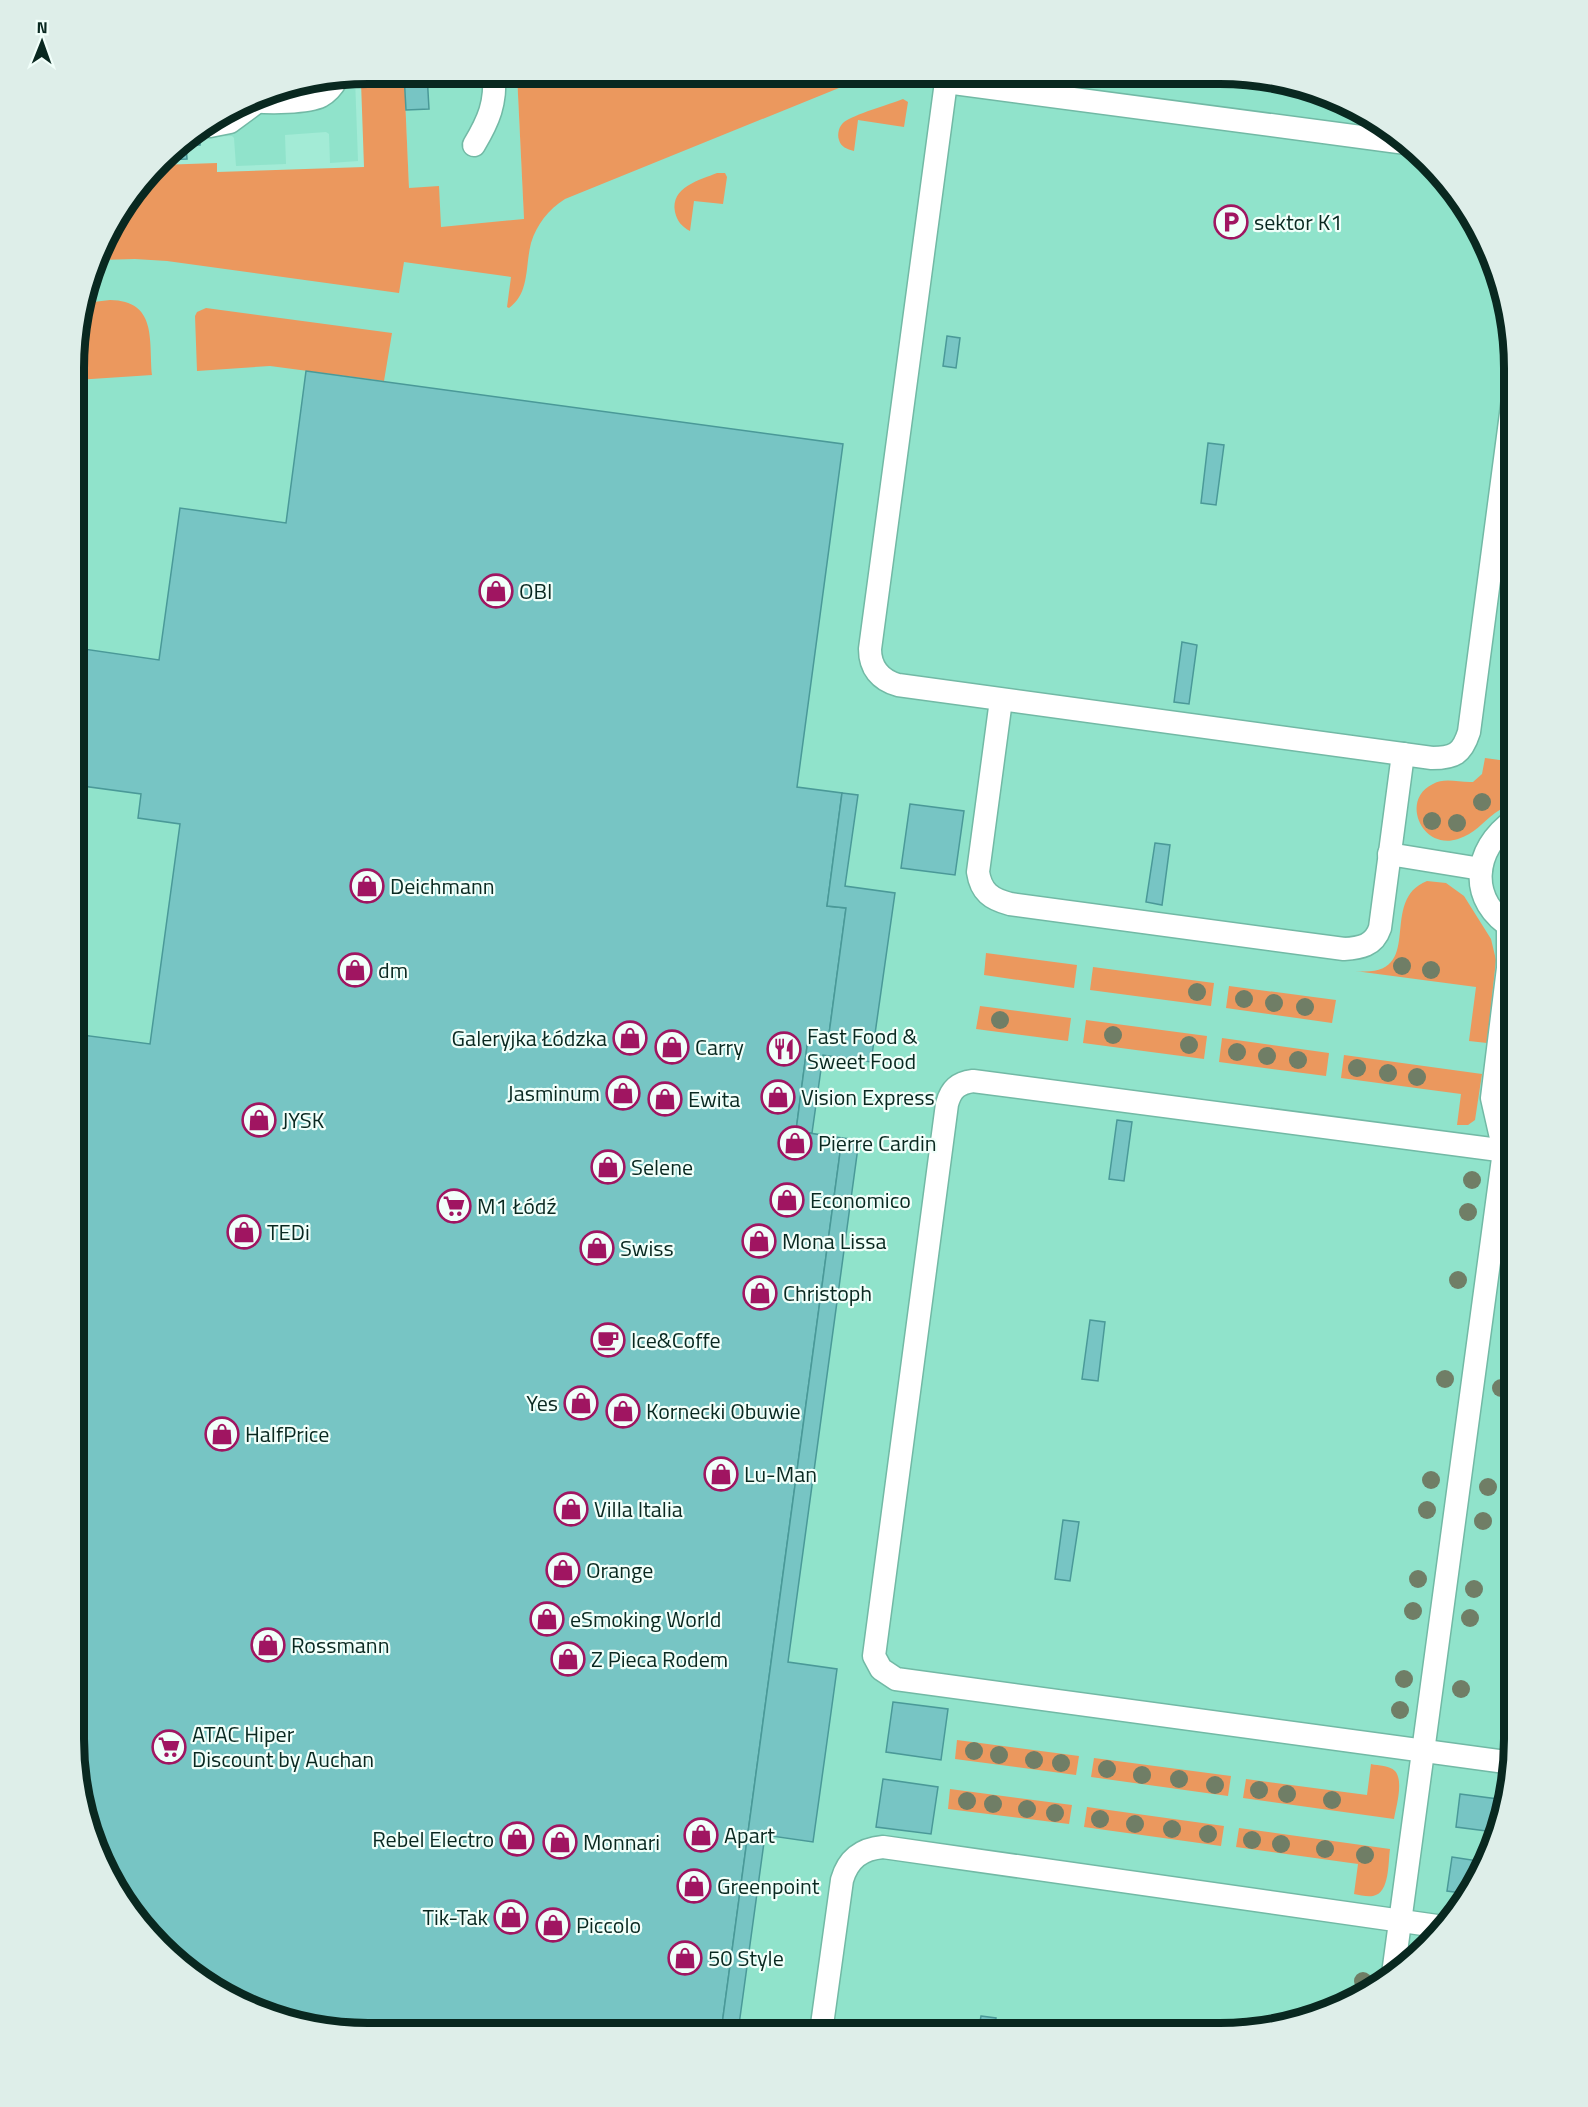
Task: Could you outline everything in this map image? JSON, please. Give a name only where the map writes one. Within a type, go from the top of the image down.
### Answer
[{"type":"lane","points":[[474,145],[488,121],[494,100],[494,84]]},
{"type":"lane","points":[[946,84],[878,581],[870,659],[880,677],[888,682],[1000,700],[1403,754],[1443,758],[1453,756],[1466,742],[1469,732],[1504,488]]},
{"type":"lane","points":[[961,84],[1390,141]]},
{"type":"lane","points":[[273,101],[308,100],[321,96],[333,86]]},
{"type":"lane","points":[[224,123],[230,122],[238,115]]},
{"type":"lane","points":[[1000,700],[978,872],[984,891],[991,897],[1010,904],[1344,949],[1363,946],[1377,937],[1403,754]]},
{"type":"lane","points":[[1504,827],[1491,842],[1483,859],[1481,870],[1483,890],[1490,908],[1504,922]]},
{"type":"lane","points":[[1389,854],[1481,870]]},
{"type":"lane","points":[[1504,1000],[1492,1098],[1504,1128]]},
{"type":"lane","points":[[1503,1762],[905,1681],[888,1675],[876,1663],[874,1648],[947,1104],[949,1096],[958,1085],[973,1081],[1504,1144]]},
{"type":"lane","points":[[1394,1963],[1504,1193]]},
{"type":"lane","points":[[822,2023],[842,1880],[853,1859],[870,1848],[883,1847],[1434,1926]]},
{"type":"shaded area","points":[[361,84],[404,84],[409,188],[439,186],[441,227],[524,219],[517,84],[849,84],[565,199],[548,213],[536,230],[529,252],[524,287],[516,302],[509,308],[507,307],[511,277],[404,262],[399,293],[167,261],[106,260],[113,242],[132,210],[170,165],[217,163],[217,172],[364,167]]},
{"type":"shaded area","points":[[404,84],[517,84],[524,218],[786,84],[1220,84],[1257,86],[1294,94],[1346,113],[1362,122],[1393,143],[1421,167],[1456,210],[1475,242],[1489,277],[1499,313],[1504,368],[1504,1739],[1502,1776],[1489,1830],[1475,1865],[1456,1897],[1434,1926],[1407,1953],[1378,1975],[1346,1994],[1311,2008],[1275,2018],[1220,2023],[368,2023],[331,2021],[277,2008],[242,1994],[210,1975],[181,1953],[154,1926],[132,1897],[113,1865],[99,1830],[89,1794],[84,1739],[84,368],[89,313],[108,253],[409,188]]},
{"type":"shaded area","points":[[355,85],[358,161],[330,163],[329,134],[326,132],[285,135],[286,164],[236,166],[232,136],[203,137],[242,113],[277,99],[313,89]]},
{"type":"shaded area","points":[[903,99],[908,102],[904,127],[858,120],[854,151],[841,144],[838,133],[844,122]]},
{"type":"shaded area","points":[[201,139],[200,145],[192,146]]},
{"type":"shaded area","points":[[186,150],[187,159],[175,159]]},
{"type":"shaded area","points":[[717,173],[725,173],[727,177],[723,204],[694,201],[690,231],[680,223],[676,215],[677,196],[688,186]]},
{"type":"shaded area","points":[[110,300],[125,302],[136,307],[143,315],[148,324],[150,336],[152,375],[84,379],[86,331],[92,302]]},
{"type":"shaded area","points":[[206,308],[392,333],[384,381],[270,366],[197,371],[195,316],[197,312]]},
{"type":"shaded area","points":[[1485,758],[1504,761],[1504,807],[1473,831],[1458,839],[1445,841],[1434,838],[1425,831],[1419,822],[1417,811],[1418,801],[1423,791],[1442,781],[1473,782],[1482,774]]},
{"type":"shaded area","points":[[1427,881],[1446,883],[1464,896],[1491,939],[1496,960],[1487,1043],[1469,1041],[1476,987],[1355,971],[1377,970],[1390,963],[1397,951],[1405,905],[1412,891]]},
{"type":"shaded area","points":[[986,953],[1077,965],[1074,988],[984,975]]},
{"type":"shaded area","points":[[1093,967],[1214,983],[1211,1006],[1090,990]]},
{"type":"shaded area","points":[[1229,986],[1336,1000],[1332,1023],[1226,1008]]},
{"type":"shaded area","points":[[980,1006],[1071,1018],[1068,1041],[976,1029]]},
{"type":"shaded area","points":[[1086,1020],[1207,1036],[1204,1059],[1083,1043]]},
{"type":"shaded area","points":[[1222,1038],[1329,1053],[1326,1076],[1219,1062]]},
{"type":"shaded area","points":[[1344,1055],[1482,1074],[1475,1120],[1468,1125],[1457,1125],[1461,1094],[1341,1078]]},
{"type":"shaded area","points":[[957,1740],[1079,1756],[1076,1775],[955,1759]]},
{"type":"shaded area","points":[[1094,1758],[1231,1776],[1228,1796],[1091,1777]]},
{"type":"shaded area","points":[[1371,1764],[1390,1768],[1398,1775],[1399,1794],[1394,1819],[1243,1798],[1246,1779],[1367,1795]]},
{"type":"shaded area","points":[[950,1789],[1072,1805],[1069,1824],[948,1809]]},
{"type":"shaded area","points":[[1087,1807],[1224,1826],[1221,1846],[1084,1827]]},
{"type":"shaded area","points":[[1239,1828],[1390,1849],[1383,1889],[1379,1894],[1373,1896],[1354,1894],[1358,1864],[1236,1847]]},
{"type":"building","points":[[405,84],[428,84],[429,109],[406,110]]},
{"type":"building","points":[[186,150],[187,159],[175,159]]},
{"type":"building","points":[[947,336],[960,338],[956,368],[943,366]]},
{"type":"building","name":"M1 Łódź","points":[[306,371],[843,444],[797,787],[842,793],[827,906],[846,908],[829,1034],[809,1031],[796,1131],[842,1138],[722,2023],[368,2023],[331,2021],[277,2008],[226,1985],[195,1964],[167,1940],[143,1912],[122,1881],[106,1848],[94,1813],[86,1776],[84,1739],[84,1035],[150,1044],[180,824],[138,818],[141,794],[84,786],[84,649],[159,660],[180,508],[286,523]]},
{"type":"building","points":[[1208,443],[1224,445],[1216,505],[1201,503]]},
{"type":"building","points":[[1182,642],[1197,645],[1189,704],[1174,702]]},
{"type":"building","points":[[842,793],[858,795],[845,886],[895,893],[871,1062],[823,1055],[812,1133],[796,1131],[809,1031],[829,1034],[846,908],[827,906]]},
{"type":"building","points":[[910,804],[964,811],[955,875],[901,868]]},
{"type":"building","points":[[1155,843],[1170,845],[1162,905],[1146,902]]},
{"type":"building","points":[[1117,1120],[1132,1122],[1124,1181],[1109,1179]]},
{"type":"building","points":[[842,1138],[859,1140],[788,1662],[837,1669],[813,1842],[765,1835],[739,2023],[722,2023]]},
{"type":"building","points":[[1090,1320],[1105,1322],[1098,1381],[1082,1379]]},
{"type":"building","points":[[1063,1520],[1079,1522],[1070,1581],[1055,1579]]},
{"type":"building","points":[[893,1702],[948,1709],[941,1760],[886,1752]]},
{"type":"building","points":[[883,1779],[938,1787],[931,1834],[876,1827]]},
{"type":"building","points":[[1460,1794],[1498,1799],[1489,1831],[1456,1827]]},
{"type":"building","points":[[1452,1857],[1477,1861],[1459,1893],[1447,1891]]},
{"type":"building","points":[[981,2016],[996,2018],[995,2023],[980,2023]]},
{"type":"place","name":"sektor K1","points":[[1231,222]]},
{"type":"place","name":"OBI","points":[[496,591]]},
{"type":"place","name":"Deichmann","points":[[367,886]]},
{"type":"place","name":"dm","points":[[355,970]]},
{"type":"place","name":"Galeryjka Łódzka","points":[[630,1038]]},
{"type":"place","name":"Carry","points":[[672,1047]]},
{"type":"place","name":"Fast Food & Sweet Food","points":[[784,1049]]},
{"type":"place","name":"Jasminum","points":[[623,1093]]},
{"type":"place","name":"Vision Express","points":[[778,1097]]},
{"type":"place","name":"Ewita","points":[[665,1099]]},
{"type":"place","name":"JYSK","points":[[259,1120]]},
{"type":"place","name":"Pierre Cardin","points":[[795,1143]]},
{"type":"place","name":"Selene","points":[[608,1167]]},
{"type":"place","name":"Economico","points":[[787,1200]]},
{"type":"place","name":"M1 Łódź","points":[[454,1206]]},
{"type":"place","name":"TEDi","points":[[244,1232]]},
{"type":"place","name":"Mona Lissa","points":[[759,1241]]},
{"type":"place","name":"Swiss","points":[[597,1248]]},
{"type":"place","name":"Christoph","points":[[760,1293]]},
{"type":"place","name":"Ice&Coffe","points":[[608,1340]]},
{"type":"place","name":"Yes","points":[[581,1403]]},
{"type":"place","name":"Kornecki Obuwie","points":[[623,1411]]},
{"type":"place","name":"HalfPrice","points":[[222,1434]]},
{"type":"place","name":"Lu-Man","points":[[721,1474]]},
{"type":"place","name":"Villa Italia","points":[[571,1509]]},
{"type":"place","name":"Orange","points":[[563,1570]]},
{"type":"place","name":"eSmoking World","points":[[547,1619]]},
{"type":"place","name":"Rossmann","points":[[268,1645]]},
{"type":"place","name":"Z Pieca Rodem","points":[[568,1659]]},
{"type":"place","name":"ATAC Hiper Discount by Auchan","points":[[169,1747]]},
{"type":"place","name":"Apart","points":[[701,1835]]},
{"type":"place","name":"Rebel Electro","points":[[517,1839]]},
{"type":"place","name":"Monnari","points":[[560,1842]]},
{"type":"place","name":"Greenpoint","points":[[694,1886]]},
{"type":"place","name":"Tik-Tak","points":[[511,1917]]},
{"type":"place","name":"Piccolo","points":[[553,1925]]},
{"type":"place","name":"50 Style","points":[[685,1958]]}]
